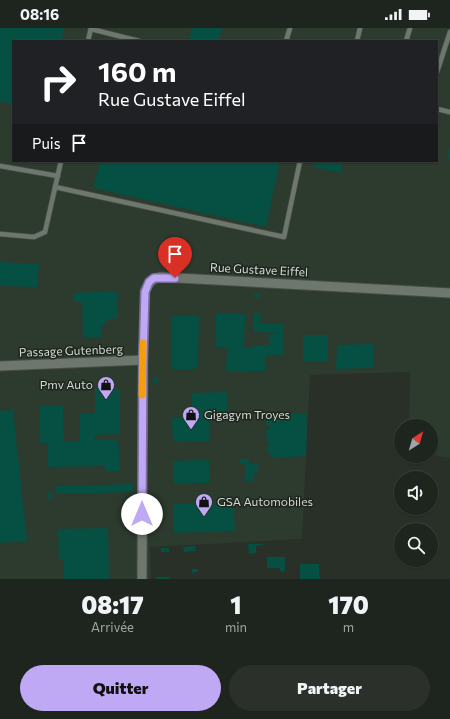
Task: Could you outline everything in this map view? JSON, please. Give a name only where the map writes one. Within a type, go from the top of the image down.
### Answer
[{"type":"street","name":"Rue Gustave Eiffel","points":[[142,579],[143,360],[145,292],[149,282],[154,278],[160,277],[450,293]]},
{"type":"street","name":"Passage Gutenberg","points":[[0,366],[143,360]]},
{"type":"lane","points":[[88,40],[91,28],[135,40]]},
{"type":"lane","points":[[286,40],[290,28]]},
{"type":"lane","points":[[357,40],[360,28]]},
{"type":"lane","points":[[406,40],[410,28]]},
{"type":"lane","points":[[438,69],[450,32]]},
{"type":"lane","points":[[438,109],[450,112]]},
{"type":"lane","points":[[0,234],[34,237],[45,232],[61,162]]},
{"type":"lane","points":[[55,187],[284,237],[300,162]]},
{"type":"lane","points":[[0,166],[58,176]]},
{"type":"shaded area","points":[[0,28],[450,28],[450,458],[438,456],[438,419],[409,419],[410,372],[310,375],[302,539],[150,547],[151,579],[0,579]]},
{"type":"building","points":[[0,28],[64,28],[61,40],[12,40],[12,104],[0,101]]},
{"type":"building","points":[[192,28],[222,28],[219,40],[189,40]]},
{"type":"building","points":[[449,148],[450,159],[447,159]]},
{"type":"building","points":[[100,162],[280,162],[266,227],[93,188]]},
{"type":"building","points":[[315,162],[343,162],[341,173],[314,167]]},
{"type":"building","points":[[0,262],[39,264],[37,287],[0,286]]},
{"type":"building","points":[[117,291],[118,318],[109,319],[101,327],[101,337],[83,337],[82,302],[74,302],[73,293]]},
{"type":"building","points":[[254,293],[260,293],[260,298],[254,298]]},
{"type":"building","points":[[216,313],[245,314],[244,348],[254,348],[254,345],[270,345],[270,334],[283,334],[283,355],[265,355],[265,371],[226,372],[227,347],[215,347]]},
{"type":"building","points":[[254,313],[261,313],[260,324],[283,324],[283,333],[254,332]]},
{"type":"building","points":[[172,316],[199,316],[198,365],[196,369],[172,369]]},
{"type":"building","points":[[303,335],[328,335],[328,361],[303,361]]},
{"type":"building","points":[[373,344],[373,368],[336,369],[337,345]]},
{"type":"building","points":[[154,377],[157,378],[157,383],[154,383]]},
{"type":"building","points":[[95,388],[120,389],[120,434],[95,435],[94,440],[118,440],[120,471],[105,472],[105,466],[48,467],[47,443],[40,443],[39,406],[63,406],[64,442],[79,441],[80,414],[95,414]]},
{"type":"building","points":[[227,392],[228,416],[209,417],[209,441],[173,442],[172,418],[192,417],[191,393]]},
{"type":"building","points":[[13,410],[27,541],[0,543],[0,411]]},
{"type":"building","points":[[307,413],[306,456],[271,458],[271,454],[268,454],[267,446],[270,446],[270,443],[267,442],[266,430],[270,429],[269,426],[267,426],[266,418],[269,418],[269,415]]},
{"type":"building","points":[[240,459],[249,459],[249,464],[258,463],[258,472],[254,473],[254,481],[245,482],[245,464],[240,464]]},
{"type":"building","points":[[209,460],[210,483],[174,484],[173,461]]},
{"type":"building","points":[[133,484],[133,492],[56,494],[56,486]]},
{"type":"building","points":[[47,492],[51,492],[51,500],[47,500]]},
{"type":"building","name":"GSA Automobiles","points":[[233,502],[235,531],[174,533],[173,504]]},
{"type":"building","points":[[108,528],[109,579],[64,579],[64,559],[59,560],[58,529]]},
{"type":"building","points":[[248,544],[263,545],[256,546],[256,553],[249,554]]},
{"type":"building","points":[[195,546],[196,551],[184,552],[183,547]]},
{"type":"building","points":[[161,548],[169,548],[169,552],[161,552]]},
{"type":"building","points":[[267,557],[285,557],[285,571],[281,572],[279,568],[267,568]]},
{"type":"building","points":[[300,564],[319,564],[320,579],[300,579]]},
{"type":"building","points":[[192,569],[198,569],[198,572],[192,573]]},
{"type":"building","points":[[156,577],[169,577],[170,579],[156,579]]},
{"type":"slow traffic","points":[[142,395],[143,343]]},
{"type":"place","name":"Pmv Auto","points":[[106,400]]},
{"type":"place","name":"Gigagym Troyes","points":[[191,430]]},
{"type":"place","name":"GSA Automobiles","points":[[204,517]]},
{"type":"route","points":[[142,514],[145,292],[149,282],[154,278],[175,278]]}]
